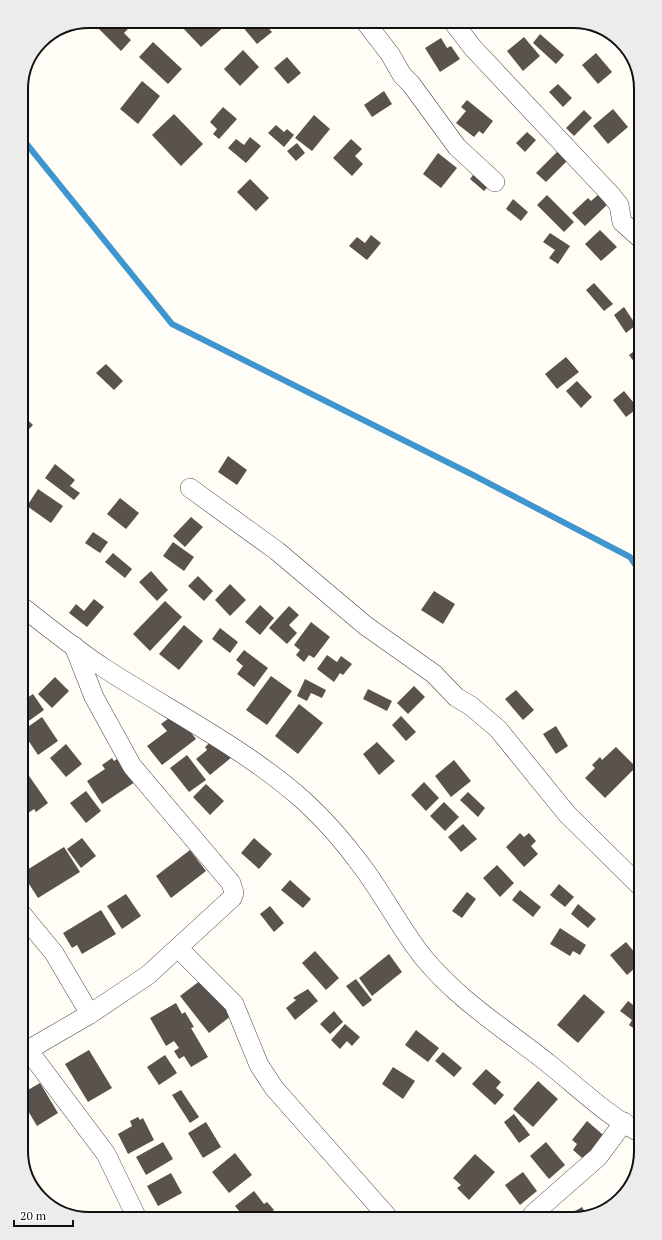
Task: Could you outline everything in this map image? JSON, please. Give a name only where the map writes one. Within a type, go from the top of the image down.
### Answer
[{"type":"street","points":[[370,28],[390,54],[402,75],[411,84],[457,147],[495,182]]},
{"type":"street","points":[[458,28],[473,48],[611,195],[619,205],[622,222],[634,233]]},
{"type":"street","points":[[190,488],[278,551],[366,626],[434,674],[456,697],[485,717],[498,729],[567,814],[634,881]]},
{"type":"street","points":[[28,611],[102,667],[199,726],[263,770],[302,800],[324,821],[362,865],[390,910],[423,957],[453,990],[475,1009],[634,1128]]},
{"type":"street","points":[[28,1050],[90,1014],[148,976],[232,898],[234,889],[132,766],[94,697],[74,646]]},
{"type":"street","points":[[28,921],[54,953],[90,1014]]},
{"type":"street","points":[[178,948],[234,1004],[259,1065],[274,1088],[383,1212]]},
{"type":"street","points":[[28,1057],[106,1154],[134,1212]]},
{"type":"street","points":[[535,1212],[598,1157],[624,1122]]},
{"type":"building","points":[[98,28],[129,28],[124,33],[131,40],[121,51]]},
{"type":"building","points":[[183,28],[223,28],[201,47]]},
{"type":"building","points":[[244,28],[268,28],[272,32],[257,44]]},
{"type":"building","points":[[540,34],[564,55],[556,64],[533,43]]},
{"type":"building","points":[[524,37],[540,56],[523,71],[507,51]]},
{"type":"building","points":[[441,38],[447,48],[451,46],[460,59],[440,72],[425,48]]},
{"type":"building","points":[[153,42],[182,69],[168,84],[139,57]]},
{"type":"building","points":[[243,50],[259,67],[240,86],[224,69]]},
{"type":"building","points":[[596,53],[612,72],[598,84],[582,65]]},
{"type":"building","points":[[287,57],[301,73],[288,84],[274,68]]},
{"type":"building","points":[[142,81],[160,96],[138,124],[120,109]]},
{"type":"building","points":[[558,84],[572,98],[563,107],[549,92]]},
{"type":"building","points":[[384,91],[392,104],[372,117],[364,105]]},
{"type":"building","points":[[467,100],[493,121],[483,134],[479,131],[474,137],[456,123],[466,111],[461,107]]},
{"type":"building","points":[[223,107],[237,119],[219,139],[213,134],[217,129],[210,122]]},
{"type":"building","points":[[613,109],[628,127],[608,144],[593,126]]},
{"type":"building","points":[[584,110],[592,118],[574,136],[566,128]]},
{"type":"building","points":[[174,114],[203,144],[181,166],[152,135]]},
{"type":"building","points":[[314,115],[330,129],[312,151],[295,138]]},
{"type":"building","points":[[276,125],[284,132],[287,129],[294,135],[284,147],[268,133]]},
{"type":"building","points":[[527,132],[536,140],[525,152],[516,143]]},
{"type":"building","points":[[250,137],[261,146],[246,163],[228,148],[236,139],[244,145]]},
{"type":"building","points":[[351,139],[362,149],[355,156],[363,164],[352,176],[333,158]]},
{"type":"building","points":[[297,143],[305,153],[296,161],[287,151]]},
{"type":"building","points":[[560,149],[569,159],[546,182],[536,173]]},
{"type":"building","points":[[438,153],[457,168],[441,188],[423,174]]},
{"type":"building","points":[[477,170],[491,183],[484,191],[470,179]]},
{"type":"building","points":[[250,179],[269,198],[256,211],[237,192]]},
{"type":"building","points":[[599,194],[608,204],[585,226],[572,213],[588,198],[591,201]]},
{"type":"building","points":[[547,195],[574,222],[564,232],[537,205]]},
{"type":"building","points":[[513,199],[528,212],[521,221],[506,209]]},
{"type":"building","points":[[600,230],[617,247],[601,261],[585,244]]},
{"type":"building","points":[[550,233],[570,246],[558,264],[549,258],[555,250],[543,242]]},
{"type":"building","points":[[371,235],[381,243],[367,260],[349,246],[357,237],[365,243]]},
{"type":"building","points":[[594,283],[613,304],[604,311],[586,290]]},
{"type":"building","points":[[624,307],[634,322],[634,327],[626,333],[614,315]]},
{"type":"building","points":[[634,351],[634,362],[629,355]]},
{"type":"building","points":[[566,357],[579,372],[557,389],[545,374]]},
{"type":"building","points":[[106,364],[123,381],[114,390],[96,373]]},
{"type":"building","points":[[577,381],[592,397],[581,408],[566,391]]},
{"type":"building","points":[[624,391],[634,403],[634,411],[626,417],[613,400]]},
{"type":"building","points":[[28,420],[33,425],[28,430]]},
{"type":"building","points":[[228,456],[247,470],[237,485],[218,472]]},
{"type":"building","points":[[55,464],[75,480],[70,486],[80,493],[74,500],[45,478]]},
{"type":"building","points":[[38,489],[63,506],[51,523],[28,507]]},
{"type":"building","points":[[120,498],[139,513],[126,529],[107,514]]},
{"type":"building","points":[[191,517],[203,527],[185,547],[173,536]]},
{"type":"building","points":[[93,532],[108,542],[100,553],[85,543]]},
{"type":"building","points":[[173,542],[194,557],[184,571],[163,556]]},
{"type":"building","points":[[113,553],[132,569],[125,578],[105,562]]},
{"type":"building","points":[[151,571],[168,590],[157,601],[139,582]]},
{"type":"building","points":[[198,576],[213,591],[204,601],[188,586]]},
{"type":"building","points":[[230,584],[246,600],[230,616],[215,600]]},
{"type":"building","points":[[434,591],[455,604],[443,624],[421,610]]},
{"type":"building","points":[[94,599],[104,607],[87,627],[69,613],[76,604],[84,611]]},
{"type":"building","points":[[165,601],[182,617],[150,651],[133,634]]},
{"type":"building","points":[[260,605],[274,618],[260,635],[245,622]]},
{"type":"building","points":[[289,606],[299,615],[289,625],[297,633],[287,644],[269,628]]},
{"type":"building","points":[[311,622],[330,637],[314,658],[309,655],[304,662],[296,655],[300,650],[294,645]]},
{"type":"building","points":[[184,625],[203,641],[179,670],[159,654]]},
{"type":"building","points":[[220,628],[238,642],[230,653],[212,639]]},
{"type":"building","points":[[244,650],[268,668],[254,687],[237,674],[243,666],[236,660]]},
{"type":"building","points":[[327,655],[337,662],[341,656],[352,664],[343,675],[340,673],[334,682],[317,669]]},
{"type":"building","points":[[271,676],[292,691],[267,725],[246,710]]},
{"type":"building","points":[[55,677],[69,691],[52,708],[38,694]]},
{"type":"building","points":[[305,679],[326,690],[322,698],[311,693],[307,701],[297,696]]},
{"type":"building","points":[[414,686],[425,697],[408,714],[397,703]]},
{"type":"building","points":[[368,689],[392,701],[387,711],[363,699]]},
{"type":"building","points":[[516,690],[534,710],[523,720],[505,699]]},
{"type":"building","points":[[33,694],[44,710],[28,722],[28,697]]},
{"type":"building","points":[[299,704],[323,723],[298,754],[275,736]]},
{"type":"building","points":[[176,713],[196,739],[162,765],[147,746],[167,731],[161,724]]},
{"type":"building","points":[[401,716],[416,732],[406,741],[392,725]]},
{"type":"building","points":[[42,717],[58,741],[38,755],[28,740],[28,727]]},
{"type":"building","points":[[556,726],[568,746],[556,754],[543,734]]},
{"type":"building","points":[[215,738],[232,757],[210,775],[196,759],[207,750],[205,747]]},
{"type":"building","points":[[377,742],[395,761],[379,775],[363,754]]},
{"type":"building","points":[[66,744],[82,764],[66,777],[50,758]]},
{"type":"building","points":[[616,747],[634,765],[634,769],[605,798],[585,778],[595,768],[592,765],[600,757],[602,760]]},
{"type":"building","points":[[187,755],[206,780],[189,792],[170,768]]},
{"type":"building","points":[[122,756],[138,780],[102,804],[87,781],[105,769],[102,765],[112,758],[114,761]]},
{"type":"building","points":[[454,760],[471,781],[451,797],[435,776]]},
{"type":"building","points":[[28,774],[48,803],[36,812],[34,809],[28,813]]},
{"type":"building","points":[[424,782],[439,798],[426,811],[411,795]]},
{"type":"building","points":[[206,784],[224,801],[210,815],[193,797]]},
{"type":"building","points":[[86,791],[101,811],[86,823],[70,803]]},
{"type":"building","points":[[468,792],[485,808],[478,817],[460,800]]},
{"type":"building","points":[[444,802],[459,817],[445,831],[430,816]]},
{"type":"building","points":[[463,824],[477,839],[461,852],[448,837]]},
{"type":"building","points":[[520,833],[524,837],[529,833],[536,841],[531,846],[538,854],[524,867],[506,847]]},
{"type":"building","points":[[82,838],[96,856],[81,868],[67,849]]},
{"type":"building","points":[[254,838],[272,854],[259,869],[241,853]]},
{"type":"building","points":[[64,847],[80,872],[38,898],[28,882],[28,869]]},
{"type":"building","points":[[190,850],[206,871],[171,898],[156,876]]},
{"type":"building","points":[[497,865],[514,883],[500,897],[483,878]]},
{"type":"building","points":[[290,880],[311,899],[303,908],[281,890]]},
{"type":"building","points":[[559,884],[574,897],[565,907],[550,895]]},
{"type":"building","points":[[520,890],[541,907],[533,917],[512,900]]},
{"type":"building","points":[[467,892],[476,899],[462,918],[452,911]]},
{"type":"building","points":[[126,894],[141,916],[122,929],[107,906]]},
{"type":"building","points":[[578,904],[596,919],[588,928],[571,914]]},
{"type":"building","points":[[270,906],[284,923],[274,932],[260,914]]},
{"type":"building","points":[[101,910],[116,934],[82,954],[77,945],[72,948],[63,933]]},
{"type":"building","points":[[560,928],[586,945],[580,955],[573,951],[570,956],[550,944]]},
{"type":"building","points":[[626,942],[634,952],[634,969],[627,975],[610,955]]},
{"type":"building","points":[[315,951],[339,978],[326,990],[302,963]]},
{"type":"building","points":[[389,954],[402,972],[372,996],[359,978]]},
{"type":"building","points":[[356,979],[372,1000],[363,1007],[346,986]]},
{"type":"building","points":[[201,980],[212,985],[231,1016],[209,1033],[180,996]]},
{"type":"building","points":[[308,989],[318,1001],[295,1020],[286,1008],[296,1000],[293,998]]},
{"type":"building","points":[[584,994],[605,1012],[578,1043],[557,1025]]},
{"type":"building","points":[[628,1001],[634,1006],[634,1029],[629,1025],[632,1020],[620,1011]]},
{"type":"building","points":[[176,1003],[182,1014],[185,1012],[194,1027],[191,1028],[208,1057],[191,1067],[184,1056],[179,1059],[174,1051],[179,1048],[174,1041],[166,1046],[150,1018]]},
{"type":"building","points":[[334,1011],[343,1022],[330,1034],[320,1024]]},
{"type":"building","points":[[345,1024],[360,1037],[352,1046],[347,1041],[340,1049],[331,1040]]},
{"type":"building","points":[[416,1030],[439,1048],[428,1062],[405,1045]]},
{"type":"building","points":[[89,1050],[112,1088],[88,1102],[65,1064]]},
{"type":"building","points":[[443,1052],[462,1068],[454,1077],[435,1061]]},
{"type":"building","points":[[165,1055],[177,1073],[159,1085],[147,1067]]},
{"type":"building","points":[[393,1067],[415,1081],[403,1099],[382,1084]]},
{"type":"building","points":[[486,1069],[501,1082],[496,1088],[504,1095],[495,1105],[472,1084]]},
{"type":"building","points":[[538,1081],[558,1099],[533,1127],[513,1109]]},
{"type":"building","points":[[40,1083],[58,1113],[37,1126],[28,1111],[28,1090]]},
{"type":"building","points":[[181,1090],[199,1117],[190,1123],[172,1095]]},
{"type":"building","points":[[514,1114],[530,1135],[519,1143],[504,1122]]},
{"type":"building","points":[[138,1117],[140,1120],[143,1118],[154,1140],[128,1154],[118,1134],[132,1126],[130,1121]]},
{"type":"building","points":[[587,1121],[609,1140],[589,1164],[573,1150],[577,1144],[572,1140]]},
{"type":"building","points":[[206,1122],[221,1147],[203,1158],[188,1133]]},
{"type":"building","points":[[163,1142],[173,1159],[146,1175],[136,1157]]},
{"type":"building","points":[[546,1142],[565,1165],[549,1179],[530,1156]]},
{"type":"building","points":[[235,1153],[252,1175],[229,1193],[212,1172]]},
{"type":"building","points":[[475,1154],[495,1172],[469,1200],[457,1188],[461,1185],[453,1178]]},
{"type":"building","points":[[523,1172],[537,1191],[520,1205],[505,1185]]},
{"type":"building","points":[[171,1173],[182,1193],[158,1206],[147,1186]]},
{"type":"building","points":[[254,1191],[264,1204],[267,1202],[274,1210],[271,1212],[240,1212],[235,1206]]},
{"type":"building","points":[[582,1207],[584,1211],[574,1212]]},
{"type":"waterway","points":[[28,146],[172,324],[475,476],[630,557],[634,563]]}]
